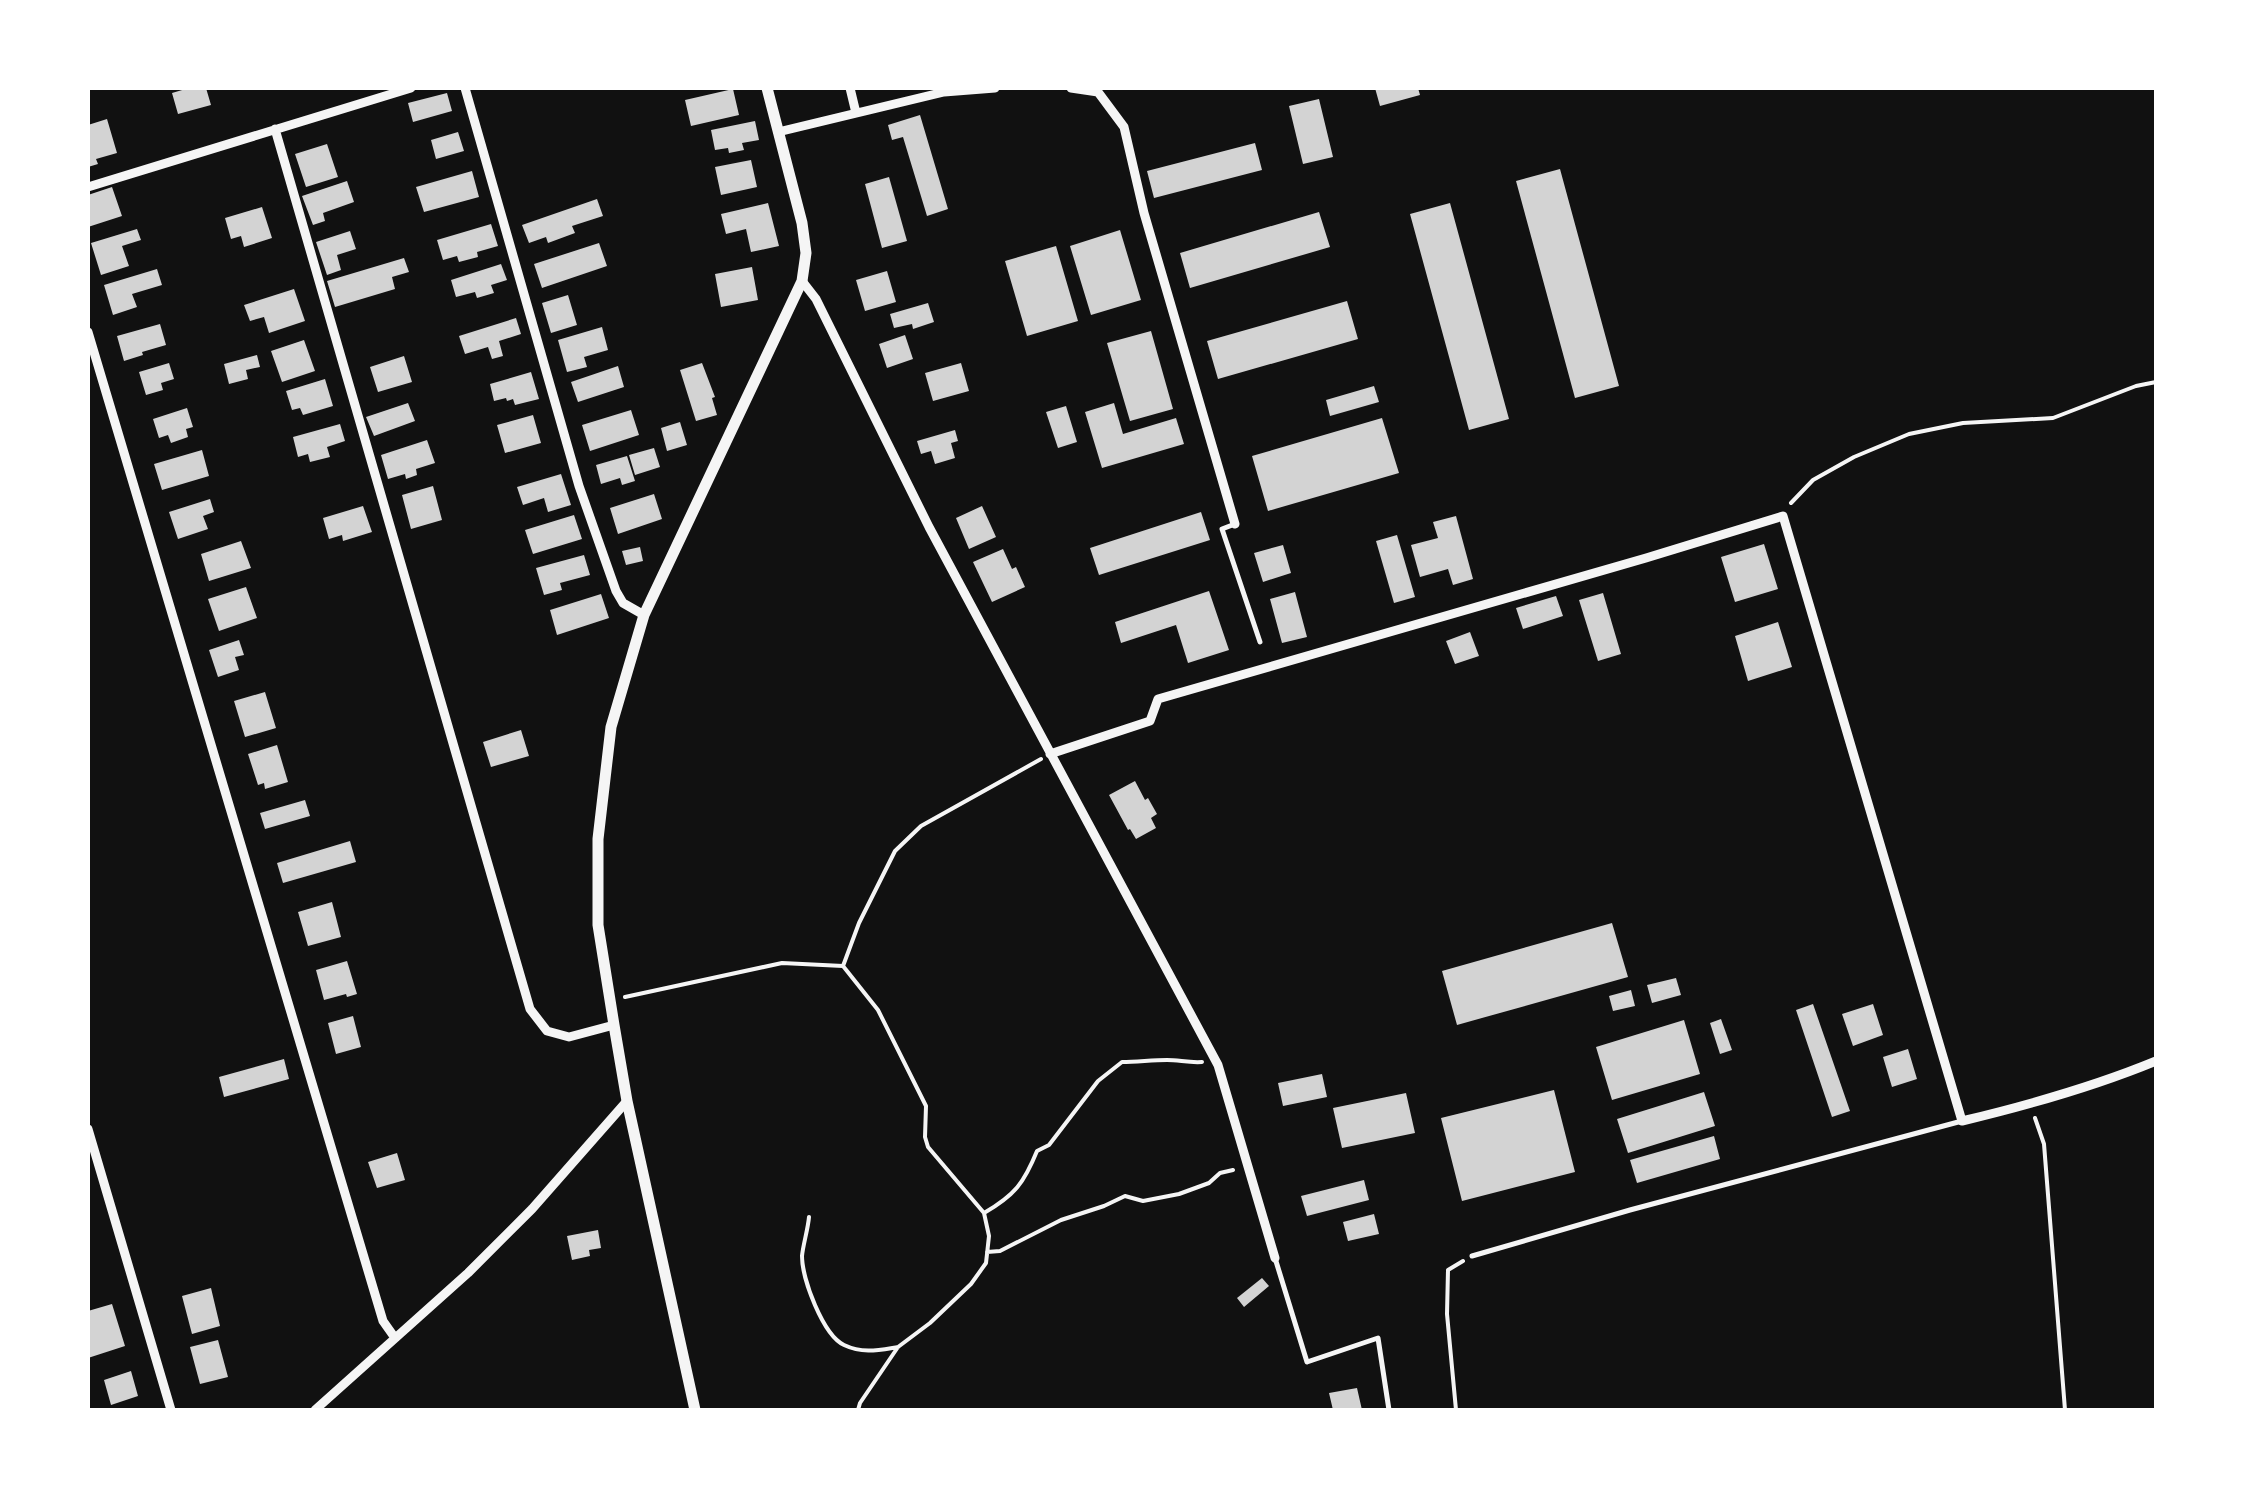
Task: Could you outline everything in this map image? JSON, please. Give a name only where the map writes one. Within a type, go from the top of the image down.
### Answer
[{"type":"street","points":[[88,186],[411,88]]},
{"type":"street","points":[[465,88],[579,486],[616,590],[623,603],[644,616]]},
{"type":"street","points":[[695,1410],[614,1025],[598,925],[598,838],[611,727],[644,616],[802,281],[806,253],[802,223],[767,88]]},
{"type":"street","points":[[850,88],[856,113]]},
{"type":"street","points":[[778,132],[944,92],[996,88]]},
{"type":"street","points":[[1071,88],[1098,92],[1124,128],[1144,214],[1235,524]]},
{"type":"street","points":[[275,129],[530,1008],[547,1031],[569,1037],[614,1025]]},
{"type":"street","points":[[802,281],[816,299],[929,528],[1218,1064],[1275,1258]]},
{"type":"street","points":[[88,332],[383,1321],[395,1338]]},
{"type":"street","points":[[1050,754],[1150,721],[1158,699],[1784,516],[1962,1121],[2030,1105],[2156,1061]]},
{"type":"street","points":[[315,1410],[532,1210],[627,1101]]},
{"type":"street","points":[[88,1128],[171,1410]]},
{"type":"lane","points":[[1235,524],[1222,529],[1260,642]]},
{"type":"lane","points":[[1472,1256],[1962,1121]]},
{"type":"lane","points":[[1275,1258],[1307,1362],[1378,1338],[1389,1410]]},
{"type":"path","points":[[1784,516],[1794,498],[1813,480],[1854,456],[1908,434],[1963,423],[2053,418],[2156,382]]},
{"type":"path","points":[[843,966],[859,923],[895,851],[921,826],[1050,754]]},
{"type":"path","points":[[611,1000],[782,963],[843,966],[878,1010],[926,1106],[928,1147],[984,1213],[989,1236],[986,1263],[971,1284],[898,1347],[858,1410]]},
{"type":"path","points":[[984,1213],[1012,1194],[1028,1175],[1037,1151],[1050,1145],[1098,1080],[1122,1062],[1170,1060],[1187,1064],[1205,1062],[1212,1055]]},
{"type":"path","points":[[2030,1105],[2044,1144],[2065,1410]]},
{"type":"path","points":[[987,1252],[1000,1251],[1060,1220],[1126,1196],[1143,1200],[1180,1194],[1209,1183],[1246,1160]]},
{"type":"path","points":[[810,1218],[802,1256],[812,1299],[840,1344],[868,1352],[898,1347]]},
{"type":"path","points":[[1456,1410],[1447,1314],[1448,1270],[1472,1256]]},
{"type":"building","points":[[206,88],[211,105],[178,114],[172,93]]},
{"type":"building","points":[[1375,88],[1418,88],[1420,95],[1380,106]]},
{"type":"building","points":[[733,89],[739,115],[691,126],[685,100]]},
{"type":"building","points":[[447,93],[452,111],[413,122],[408,103]]},
{"type":"building","points":[[1319,99],[1333,157],[1303,164],[1289,106]]},
{"type":"building","points":[[920,115],[948,209],[927,216],[903,137],[892,140],[888,125]]},
{"type":"building","points":[[107,119],[117,153],[96,159],[98,164],[88,167],[88,125]]},
{"type":"building","points":[[755,121],[759,140],[742,143],[744,150],[715,150],[711,130]]},
{"type":"building","points":[[458,132],[464,151],[436,159],[431,140]]},
{"type":"building","points":[[1255,143],[1262,170],[1154,198],[1147,171]]},
{"type":"building","points":[[327,144],[338,177],[306,187],[295,154]]},
{"type":"building","points":[[751,160],[757,187],[721,195],[715,167]]},
{"type":"building","points":[[1560,169],[1619,386],[1575,398],[1516,181]]},
{"type":"building","points":[[472,171],[479,197],[424,212],[416,187]]},
{"type":"building","points":[[889,177],[907,241],[882,248],[865,184]]},
{"type":"building","points":[[347,181],[354,202],[323,213],[325,221],[313,225],[302,196]]},
{"type":"building","points":[[112,187],[122,216],[88,227],[88,195]]},
{"type":"building","points":[[597,199],[603,216],[572,226],[575,233],[548,243],[546,237],[529,243],[522,225]]},
{"type":"building","points":[[768,203],[779,246],[751,252],[746,229],[726,234],[721,214]]},
{"type":"building","points":[[1450,203],[1509,419],[1469,430],[1410,214]]},
{"type":"building","points":[[262,207],[272,238],[244,247],[241,236],[231,239],[225,218]]},
{"type":"building","points":[[1319,212],[1330,247],[1190,288],[1180,253]]},
{"type":"building","points":[[491,224],[498,246],[459,262],[457,256],[443,260],[437,240]]},
{"type":"building","points":[[137,229],[141,240],[122,246],[129,266],[101,275],[91,243]]},
{"type":"building","points":[[1120,230],[1141,300],[1091,315],[1070,246]]},
{"type":"building","points":[[350,231],[356,249],[337,255],[341,270],[327,275],[316,242]]},
{"type":"building","points":[[599,243],[607,266],[542,288],[534,264]]},
{"type":"building","points":[[1056,246],[1078,321],[1027,336],[1005,261]]},
{"type":"building","points":[[404,258],[409,272],[392,277],[395,289],[335,307],[327,281]]},
{"type":"building","points":[[501,264],[507,280],[491,285],[494,293],[477,298],[475,292],[456,297],[451,280]]},
{"type":"building","points":[[752,267],[758,300],[721,307],[715,274]]},
{"type":"building","points":[[157,269],[162,285],[132,294],[137,307],[113,315],[104,285]]},
{"type":"building","points":[[887,271],[896,302],[865,311],[856,280]]},
{"type":"building","points":[[294,289],[305,321],[269,333],[264,317],[250,321],[244,305]]},
{"type":"building","points":[[568,295],[577,325],[551,333],[542,303]]},
{"type":"building","points":[[1347,301],[1358,339],[1218,379],[1207,341]]},
{"type":"building","points":[[928,303],[934,322],[913,329],[912,324],[894,328],[890,314]]},
{"type":"building","points":[[516,318],[521,334],[499,341],[503,356],[492,359],[488,347],[465,354],[459,336]]},
{"type":"building","points":[[160,324],[166,345],[124,361],[117,336]]},
{"type":"building","points":[[602,327],[608,350],[584,357],[587,367],[567,372],[558,340]]},
{"type":"building","points":[[1151,331],[1173,409],[1130,421],[1107,343]]},
{"type":"building","points":[[905,335],[913,359],[887,368],[879,344]]},
{"type":"building","points":[[304,340],[315,371],[282,382],[271,351]]},
{"type":"building","points":[[257,355],[260,367],[246,370],[248,379],[229,384],[224,364]]},
{"type":"building","points":[[404,356],[412,382],[378,392],[370,367]]},
{"type":"building","points":[[169,363],[174,379],[161,383],[163,390],[146,395],[139,372]]},
{"type":"building","points":[[702,363],[715,397],[712,398],[717,415],[696,421],[680,370]]},
{"type":"building","points":[[961,363],[969,391],[933,401],[925,373]]},
{"type":"building","points":[[618,366],[624,387],[578,402],[571,382]]},
{"type":"building","points":[[531,372],[539,399],[515,405],[513,399],[494,401],[490,384]]},
{"type":"building","points":[[325,379],[333,406],[303,415],[300,408],[292,410],[286,391]]},
{"type":"building","points":[[1374,386],[1379,402],[1330,416],[1326,400]]},
{"type":"building","points":[[408,403],[415,421],[374,436],[366,417]]},
{"type":"building","points":[[1114,403],[1123,434],[1176,418],[1184,444],[1102,468],[1085,412]]},
{"type":"building","points":[[1066,406],[1077,442],[1058,448],[1046,412]]},
{"type":"building","points":[[187,408],[193,427],[186,429],[188,437],[171,443],[168,435],[159,438],[153,419]]},
{"type":"building","points":[[631,410],[639,435],[590,451],[582,425]]},
{"type":"building","points":[[533,415],[541,443],[505,453],[497,425]]},
{"type":"building","points":[[1382,418],[1399,473],[1268,511],[1252,456]]},
{"type":"building","points":[[680,422],[687,445],[667,451],[661,428]]},
{"type":"building","points":[[340,424],[345,441],[327,447],[330,457],[310,462],[308,454],[298,457],[293,437]]},
{"type":"building","points":[[955,430],[958,441],[951,443],[955,458],[935,464],[931,451],[921,454],[917,441]]},
{"type":"building","points":[[427,440],[435,463],[416,469],[417,475],[406,479],[405,474],[388,479],[381,455]]},
{"type":"building","points":[[654,448],[660,467],[635,475],[629,455]]},
{"type":"building","points":[[202,450],[209,476],[162,490],[154,464]]},
{"type":"building","points":[[627,456],[635,481],[622,485],[620,478],[601,484],[596,465]]},
{"type":"building","points":[[561,474],[571,505],[548,512],[544,498],[523,505],[517,487]]},
{"type":"building","points":[[433,486],[442,520],[411,529],[402,495]]},
{"type":"building","points":[[654,494],[662,519],[618,534],[610,508]]},
{"type":"building","points":[[210,499],[214,512],[203,516],[208,529],[178,539],[169,512]]},
{"type":"building","points":[[363,506],[372,532],[343,541],[342,535],[329,539],[323,518]]},
{"type":"building","points":[[982,506],[996,537],[969,549],[956,518]]},
{"type":"building","points":[[1201,512],[1210,540],[1099,575],[1090,548]]},
{"type":"building","points":[[574,515],[582,539],[533,554],[525,530]]},
{"type":"building","points":[[1456,516],[1473,579],[1453,585],[1448,569],[1420,577],[1411,545],[1438,538],[1433,522]]},
{"type":"building","points":[[1397,535],[1415,597],[1394,603],[1376,541]]},
{"type":"building","points":[[241,541],[251,568],[209,581],[201,554]]},
{"type":"building","points":[[1764,544],[1778,589],[1735,602],[1721,557]]},
{"type":"building","points":[[1283,545],[1291,573],[1263,582],[1254,553]]},
{"type":"building","points":[[640,547],[643,561],[626,565],[622,551]]},
{"type":"building","points":[[1003,549],[1025,587],[992,602],[973,562]]},
{"type":"building","points":[[584,555],[590,575],[560,583],[562,590],[544,595],[536,568]]},
{"type":"building","points":[[246,587],[257,618],[219,631],[208,599]]},
{"type":"building","points":[[1209,591],[1229,650],[1188,663],[1176,625],[1121,643],[1115,622]]},
{"type":"building","points":[[1295,592],[1307,637],[1282,643],[1270,599]]},
{"type":"building","points":[[1603,593],[1621,654],[1598,661],[1579,600]]},
{"type":"building","points":[[601,594],[609,618],[557,635],[550,610]]},
{"type":"building","points":[[1556,596],[1563,616],[1523,629],[1516,608]]},
{"type":"building","points":[[1778,622],[1792,667],[1748,681],[1735,636]]},
{"type":"building","points":[[1470,632],[1479,656],[1455,664],[1446,641]]},
{"type":"building","points":[[239,640],[244,655],[235,657],[239,670],[218,677],[209,650]]},
{"type":"building","points":[[265,692],[276,728],[245,737],[234,701]]},
{"type":"building","points":[[521,730],[529,756],[491,767],[483,742]]},
{"type":"building","points":[[277,745],[288,782],[265,789],[264,783],[258,785],[248,754]]},
{"type":"building","points":[[1135,781],[1157,814],[1151,818],[1156,828],[1136,839],[1109,795]]},
{"type":"building","points":[[305,800],[310,816],[265,829],[260,813]]},
{"type":"building","points":[[350,841],[356,862],[283,883],[277,863]]},
{"type":"building","points":[[332,902],[341,937],[308,946],[298,912]]},
{"type":"building","points":[[1612,923],[1628,977],[1457,1025],[1442,971]]},
{"type":"building","points":[[347,961],[357,994],[324,1000],[316,970]]},
{"type":"building","points":[[1676,978],[1681,995],[1652,1003],[1647,985]]},
{"type":"building","points":[[1631,990],[1635,1006],[1613,1011],[1609,996]]},
{"type":"building","points":[[1813,1004],[1850,1111],[1832,1117],[1796,1010]]},
{"type":"building","points":[[1873,1004],[1883,1035],[1853,1046],[1842,1014]]},
{"type":"building","points":[[353,1016],[361,1047],[336,1054],[328,1023]]},
{"type":"building","points":[[1721,1019],[1732,1050],[1720,1054],[1710,1023]]},
{"type":"building","points":[[1684,1020],[1700,1074],[1612,1100],[1596,1047]]},
{"type":"building","points":[[1908,1049],[1917,1079],[1892,1087],[1883,1057]]},
{"type":"building","points":[[284,1059],[289,1079],[224,1097],[219,1077]]},
{"type":"building","points":[[1322,1074],[1327,1097],[1283,1106],[1278,1083]]},
{"type":"building","points":[[1554,1090],[1575,1172],[1462,1201],[1441,1118]]},
{"type":"building","points":[[1704,1092],[1715,1126],[1628,1153],[1617,1119]]},
{"type":"building","points":[[1406,1093],[1415,1133],[1342,1148],[1333,1108]]},
{"type":"building","points":[[1714,1136],[1720,1159],[1637,1183],[1630,1160]]},
{"type":"building","points":[[397,1153],[405,1180],[377,1188],[368,1162]]},
{"type":"building","points":[[1364,1180],[1369,1200],[1307,1216],[1301,1196]]},
{"type":"building","points":[[1374,1214],[1379,1234],[1348,1241],[1343,1222]]},
{"type":"building","points":[[598,1230],[601,1248],[589,1250],[590,1256],[572,1260],[567,1236]]},
{"type":"building","points":[[1262,1278],[1269,1286],[1244,1307],[1237,1298]]},
{"type":"building","points":[[211,1288],[220,1326],[192,1334],[182,1296]]},
{"type":"building","points":[[112,1304],[125,1346],[88,1358],[88,1311]]},
{"type":"building","points":[[218,1340],[228,1377],[200,1384],[190,1347]]},
{"type":"building","points":[[131,1371],[138,1396],[111,1405],[104,1380]]},
{"type":"building","points":[[1357,1388],[1362,1410],[1333,1410],[1329,1393]]}]
